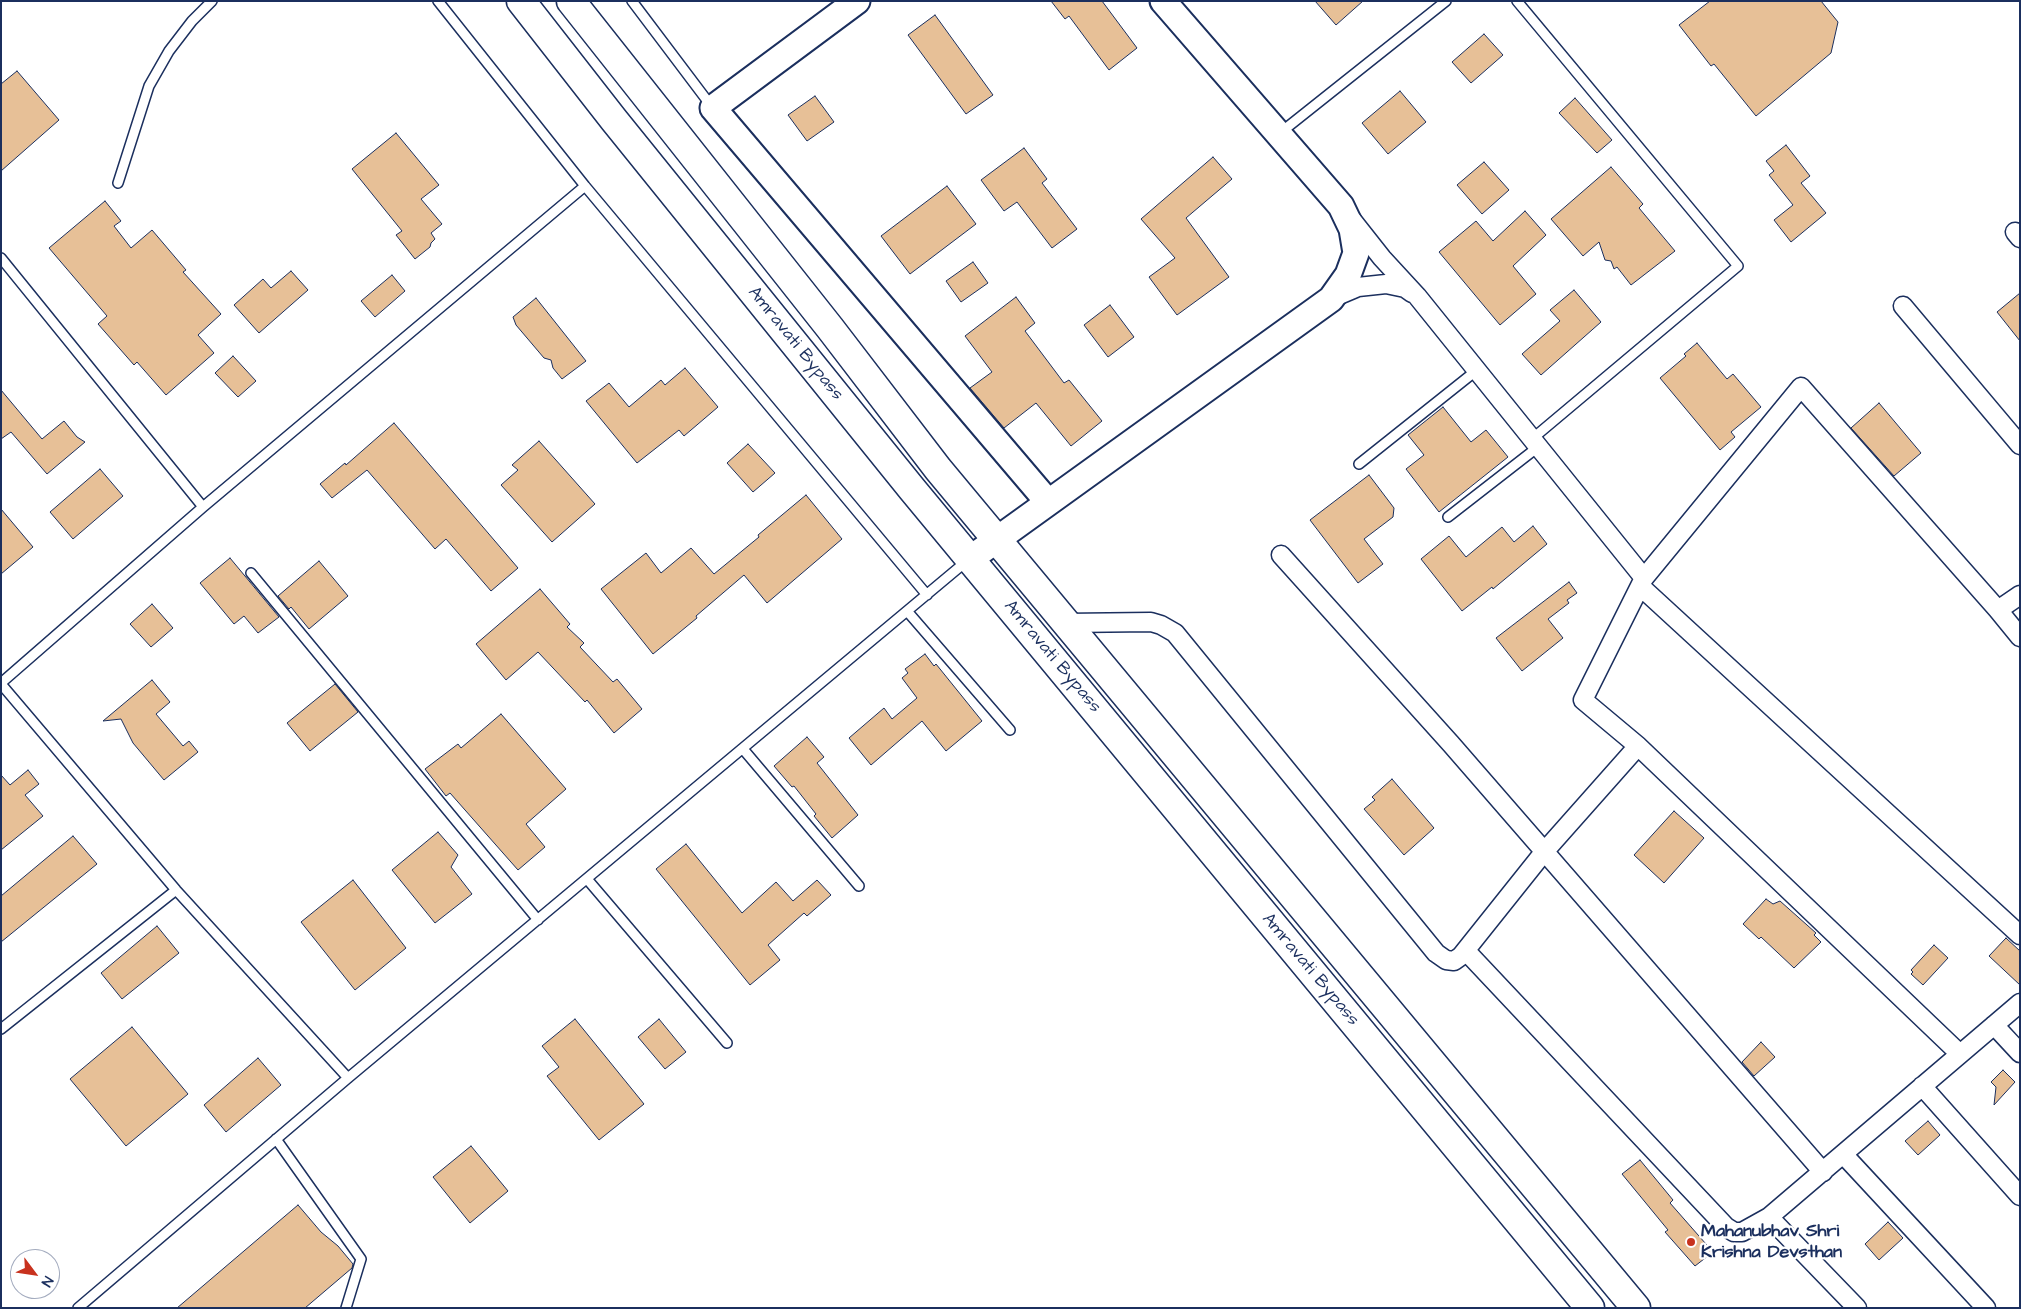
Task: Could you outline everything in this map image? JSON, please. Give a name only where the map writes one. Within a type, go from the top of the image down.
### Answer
[{"type":"highway","name":"Amravati Bypass","points":[[522,1],[614,120],[970,559],[1590,1308]]},
{"type":"highway","name":"Amravati Bypass","points":[[571,1],[830,328],[938,469],[1636,1308]]},
{"type":"street","points":[[857,1],[713,108],[1048,502]]},
{"type":"street","points":[[1163,1],[1340,206],[1382,258],[1417,296],[1535,443],[1642,582],[2020,935]]},
{"type":"street","points":[[1331,299],[1348,275],[1356,253],[1352,229],[1340,206]]},
{"type":"street","points":[[970,559],[1331,299],[1358,287],[1386,284],[1405,288],[1417,296]]},
{"type":"street","points":[[1903,306],[2020,445]]},
{"type":"street","points":[[1960,1054],[1638,746],[1582,700],[1642,582],[1801,387],[2020,637]]},
{"type":"street","points":[[1280,555],[1445,737],[1823,1172]]},
{"type":"street","points":[[1998,610],[2020,595]]},
{"type":"street","points":[[1066,623],[1151,622],[1161,625],[1174,633],[1436,953],[1446,960],[1454,961],[1466,951],[1544,852],[1638,746]]},
{"type":"street","points":[[1466,951],[1726,1227],[1734,1232],[1742,1232],[1770,1217],[2020,1003]]},
{"type":"street","points":[[1994,1025],[2020,1053]]},
{"type":"street","points":[[1922,1086],[2020,1196]]},
{"type":"street","points":[[1843,1154],[1986,1308]]},
{"type":"street","points":[[1770,1217],[1857,1308]]},
{"type":"lane","points":[[118,183],[149,86],[168,51],[192,21],[212,1]]},
{"type":"lane","points":[[438,1],[585,186],[927,595]]},
{"type":"lane","points":[[632,1],[713,108]]},
{"type":"lane","points":[[1278,134],[1446,1]]},
{"type":"lane","points":[[1448,517],[1738,266],[1517,1]]},
{"type":"lane","points":[[348,1078],[176,890],[1,683],[203,506],[585,186]]},
{"type":"lane","points":[[1,258],[203,506]]},
{"type":"lane","points":[[1359,464],[1477,370]]},
{"type":"lane","points":[[78,1308],[348,1078],[970,559]]},
{"type":"lane","points":[[251,573],[538,920]]},
{"type":"lane","points":[[908,611],[1010,730]]},
{"type":"lane","points":[[743,749],[859,886]]},
{"type":"lane","points":[[587,879],[727,1043]]},
{"type":"lane","points":[[1,1028],[176,890]]},
{"type":"lane","points":[[276,1139],[361,1259],[346,1308]]},
{"type":"building","points":[[1051,1],[1102,1],[1137,48],[1109,70],[1069,16],[1065,19]]},
{"type":"building","points":[[1315,1],[1363,1],[1336,25]]},
{"type":"building","points":[[1710,1],[1821,1],[1838,22],[1831,53],[1756,116],[1714,64],[1711,66],[1679,25]]},
{"type":"building","points":[[935,15],[993,95],[966,114],[908,35]]},
{"type":"building","points":[[1484,34],[1503,55],[1471,83],[1452,62]]},
{"type":"building","points":[[17,71],[59,120],[1,171],[1,84]]},
{"type":"building","points":[[1400,91],[1426,122],[1388,154],[1362,123]]},
{"type":"building","points":[[815,96],[834,122],[807,141],[788,115]]},
{"type":"building","points":[[1575,98],[1612,140],[1597,153],[1559,113]]},
{"type":"building","points":[[396,133],[439,185],[421,199],[442,224],[431,233],[435,239],[430,247],[415,259],[396,235],[402,231],[352,169]]},
{"type":"building","points":[[1786,145],[1810,176],[1801,183],[1826,213],[1791,242],[1774,220],[1793,205],[1769,175],[1774,171],[1766,161]]},
{"type":"building","points":[[1024,148],[1047,179],[1042,183],[1077,229],[1052,248],[1017,202],[1004,211],[981,180]]},
{"type":"building","points":[[1213,157],[1232,179],[1186,218],[1229,277],[1177,315],[1149,277],[1175,258],[1141,219]]},
{"type":"building","points":[[1484,162],[1509,190],[1482,214],[1457,185]]},
{"type":"building","points":[[1611,167],[1643,204],[1639,208],[1675,251],[1631,285],[1617,267],[1614,269],[1611,261],[1605,260],[1599,242],[1583,256],[1551,219]]},
{"type":"building","points":[[947,186],[976,224],[910,274],[881,236]]},
{"type":"building","points":[[105,201],[121,221],[114,226],[131,248],[152,230],[186,270],[183,272],[221,314],[198,335],[214,353],[166,395],[137,362],[134,365],[98,324],[107,316],[49,248]]},
{"type":"building","points":[[1525,211],[1546,235],[1513,266],[1536,294],[1500,325],[1439,252],[1476,221],[1493,241]]},
{"type":"building","points":[[973,262],[988,283],[961,302],[946,281]]},
{"type":"building","points":[[291,271],[308,290],[259,333],[234,305],[263,279],[271,288]]},
{"type":"building","points":[[392,275],[405,291],[375,317],[361,301]]},
{"type":"building","points":[[1574,290],[1601,322],[1541,375],[1522,354],[1560,321],[1550,310]]},
{"type":"building","points":[[2020,293],[2020,341],[1997,312]]},
{"type":"building","points":[[1016,297],[1035,323],[1025,331],[1064,383],[1069,380],[1102,421],[1071,446],[1036,403],[1004,428],[970,388],[992,372],[965,336]]},
{"type":"building","points":[[536,298],[586,361],[562,379],[553,368],[551,360],[544,358],[516,325],[513,317]]},
{"type":"building","points":[[1110,305],[1134,337],[1108,357],[1084,325]]},
{"type":"building","points":[[1697,343],[1727,379],[1733,374],[1761,407],[1731,432],[1735,437],[1720,450],[1660,378],[1686,356],[1684,354]]},
{"type":"building","points":[[233,356],[256,381],[238,397],[215,373]]},
{"type":"building","points":[[685,368],[718,407],[684,436],[679,430],[637,463],[586,401],[609,383],[629,407],[661,380],[665,385]]},
{"type":"building","points":[[1,390],[42,439],[64,421],[77,437],[85,442],[47,474],[11,432],[1,439]]},
{"type":"building","points":[[1879,403],[1921,453],[1894,476],[1851,428]]},
{"type":"building","points":[[1443,407],[1471,442],[1486,430],[1508,457],[1439,512],[1406,469],[1424,455],[1408,435]]},
{"type":"building","points":[[394,423],[518,568],[491,591],[446,539],[435,549],[367,470],[332,498],[320,484],[345,463],[346,465]]},
{"type":"building","points":[[539,441],[595,504],[552,542],[501,485],[518,470],[512,465]]},
{"type":"building","points":[[748,444],[775,473],[753,492],[727,463]]},
{"type":"building","points":[[100,469],[123,496],[73,539],[50,512]]},
{"type":"building","points":[[1369,475],[1394,508],[1393,517],[1364,539],[1383,564],[1358,583],[1310,520]]},
{"type":"building","points":[[806,495],[842,539],[767,603],[744,575],[696,616],[697,618],[653,654],[601,589],[646,553],[661,573],[691,548],[714,574]]},
{"type":"building","points":[[1,509],[33,547],[1,574]]},
{"type":"building","points":[[1533,526],[1547,544],[1493,589],[1492,587],[1462,611],[1421,559],[1449,536],[1466,557],[1502,527],[1514,542]]},
{"type":"building","points":[[230,558],[279,617],[258,633],[244,616],[234,624],[200,583]]},
{"type":"building","points":[[319,561],[348,596],[309,629],[291,607],[289,609],[278,596]]},
{"type":"building","points":[[1569,582],[1577,593],[1567,600],[1569,603],[1548,619],[1563,638],[1522,671],[1496,638]]},
{"type":"building","points":[[540,589],[570,624],[567,627],[584,643],[580,647],[613,682],[617,679],[642,709],[614,733],[587,700],[585,702],[538,652],[506,680],[476,644]]},
{"type":"building","points":[[152,604],[173,628],[151,647],[130,624]]},
{"type":"building","points":[[925,654],[934,666],[936,664],[982,721],[946,751],[922,721],[871,765],[849,738],[884,708],[892,719],[917,698],[902,678],[908,673],[905,669]]},
{"type":"building","points":[[152,680],[170,702],[156,714],[183,746],[189,741],[198,752],[164,780],[133,743],[121,719],[103,721]]},
{"type":"building","points":[[335,684],[358,712],[310,751],[287,723]]},
{"type":"building","points":[[501,714],[566,789],[526,824],[545,847],[518,870],[450,793],[446,796],[425,769],[458,744],[461,748]]},
{"type":"building","points":[[807,737],[824,757],[817,763],[858,815],[832,838],[814,816],[816,814],[794,786],[792,787],[774,766]]},
{"type":"building","points":[[28,770],[39,784],[25,795],[43,816],[1,850],[1,775],[10,785]]},
{"type":"building","points":[[1392,779],[1434,828],[1404,855],[1364,809],[1375,800],[1372,797]]},
{"type":"building","points":[[1674,811],[1704,838],[1664,883],[1634,855]]},
{"type":"building","points":[[438,832],[458,855],[451,867],[472,894],[435,923],[392,870]]},
{"type":"building","points":[[73,836],[97,864],[1,942],[1,896]]},
{"type":"building","points":[[686,844],[742,913],[776,882],[793,901],[817,880],[831,895],[807,916],[804,913],[768,945],[780,960],[750,985],[656,869]]},
{"type":"building","points":[[353,880],[406,948],[355,990],[301,922]]},
{"type":"building","points":[[1766,899],[1773,904],[1780,901],[1816,933],[1814,935],[1821,942],[1794,968],[1761,937],[1759,939],[1743,924]]},
{"type":"building","points":[[157,926],[179,953],[122,999],[101,973]]},
{"type":"building","points":[[2006,938],[2020,951],[2020,985],[1989,956]]},
{"type":"building","points":[[1934,945],[1948,958],[1923,985],[1911,974],[1913,972],[1911,970]]},
{"type":"building","points":[[575,1019],[644,1104],[599,1140],[547,1076],[559,1067],[542,1046]]},
{"type":"building","points":[[659,1019],[686,1052],[665,1069],[638,1037]]},
{"type":"building","points":[[132,1027],[188,1094],[126,1146],[70,1079]]},
{"type":"building","points":[[1761,1042],[1775,1057],[1754,1076],[1742,1062]]},
{"type":"building","points":[[258,1058],[281,1085],[226,1132],[204,1105]]},
{"type":"building","points":[[2003,1070],[2015,1082],[1994,1105],[1996,1087],[1991,1082]]},
{"type":"building","points":[[1928,1121],[1940,1135],[1918,1155],[1905,1141]]},
{"type":"building","points":[[471,1146],[508,1191],[470,1223],[433,1177]]},
{"type":"building","points":[[1640,1160],[1673,1200],[1670,1203],[1713,1252],[1695,1266],[1665,1232],[1668,1230],[1622,1174]]},
{"type":"building","points":[[298,1205],[321,1232],[338,1246],[353,1264],[352,1268],[305,1308],[177,1308]]},
{"type":"building","points":[[1888,1222],[1903,1238],[1879,1260],[1865,1244]]},
{"type":"place","name":"Mahanubhav Shri Krishna Devsthan","points":[[1691,1242]]}]
